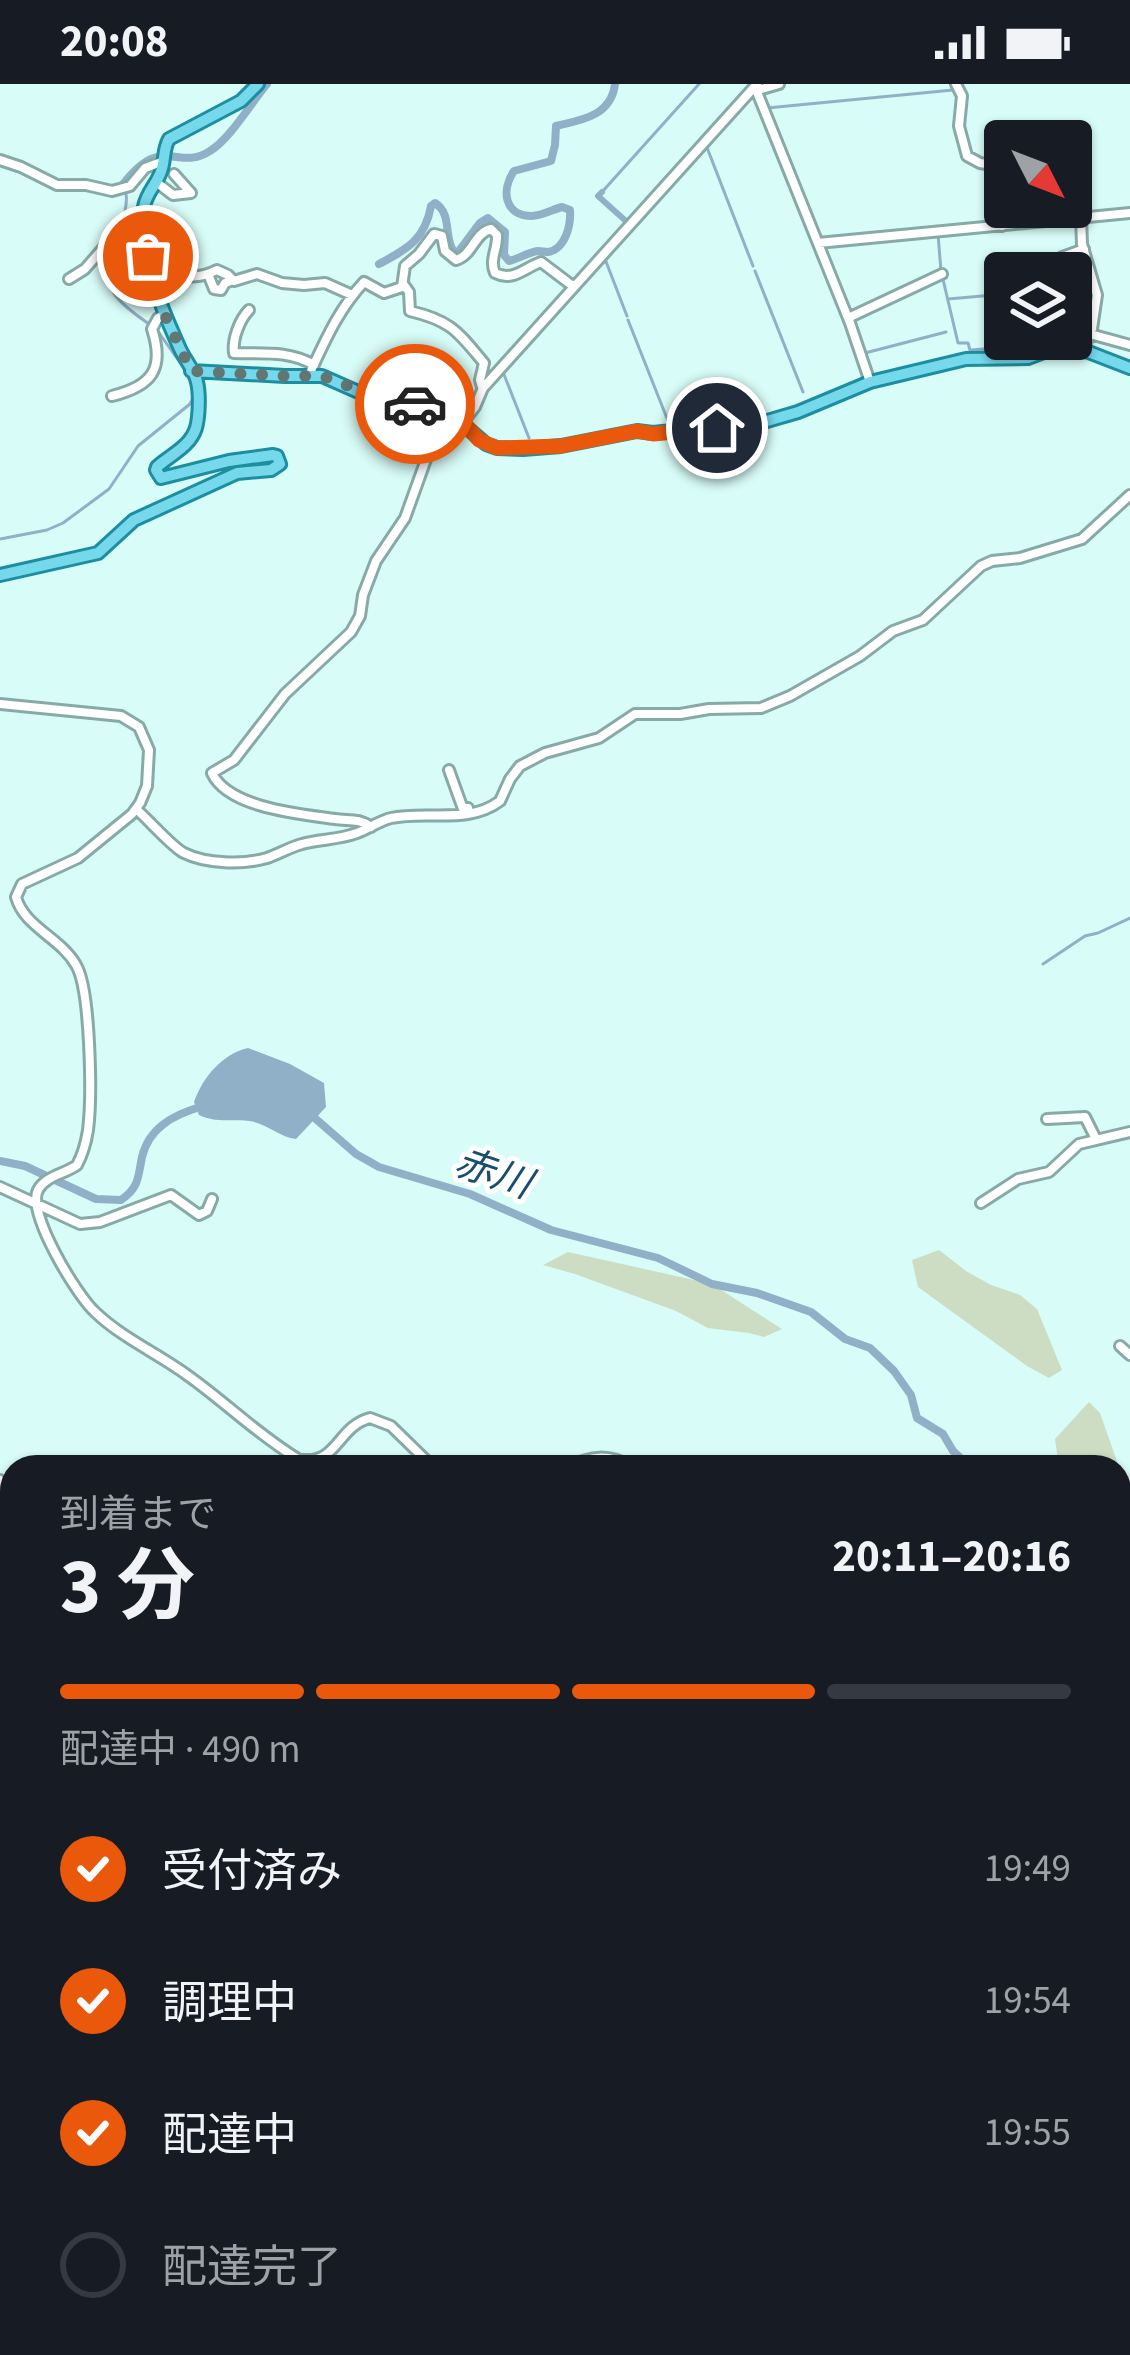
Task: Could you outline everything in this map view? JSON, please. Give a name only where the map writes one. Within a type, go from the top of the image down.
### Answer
[{"type":"main road","points":[[0,574],[98,553],[134,520],[237,472],[276,468],[279,460],[273,455],[158,476],[157,466],[188,443],[196,427],[198,388],[164,314],[142,224],[147,196],[169,139],[235,104],[258,84]]},
{"type":"main road","points":[[1092,353],[1130,368]]},
{"type":"main road","points":[[191,371],[285,376],[311,370],[381,402],[450,413],[479,440],[497,448],[543,448],[628,432],[743,428],[798,412],[870,382],[984,359]]},
{"type":"street","points":[[463,422],[483,388],[757,87],[779,84]]},
{"type":"street","points":[[956,84],[962,96],[958,126],[967,157],[984,164]]},
{"type":"street","points":[[757,87],[870,382]]},
{"type":"street","points":[[0,160],[57,184],[112,191],[126,188],[164,157]]},
{"type":"street","points":[[156,182],[173,195],[190,193],[174,174]]},
{"type":"street","points":[[1092,217],[1130,213]]},
{"type":"street","points":[[69,279],[86,269],[105,246],[142,224]]},
{"type":"street","points":[[818,243],[984,228]]},
{"type":"street","points":[[1082,228],[1085,252]]},
{"type":"street","points":[[483,388],[484,364],[469,342],[446,322],[410,311],[410,292],[404,286],[406,262],[434,234],[442,236],[445,251],[456,260],[463,258],[484,231],[491,229],[498,243],[492,261],[496,273],[514,276],[541,262],[574,287]]},
{"type":"street","points":[[1074,252],[1084,248]]},
{"type":"street","points":[[152,278],[173,271],[181,275],[217,270],[233,280]]},
{"type":"street","points":[[1092,272],[1097,287],[1092,321]]},
{"type":"street","points":[[208,274],[214,289],[256,274],[282,283],[325,283],[352,295]]},
{"type":"street","points":[[848,319],[942,274]]},
{"type":"street","points":[[249,310],[233,344],[234,352],[286,353],[311,370],[333,322],[364,282],[384,293],[404,286]]},
{"type":"street","points":[[112,396],[132,391],[155,369],[153,326],[164,314]]},
{"type":"street","points":[[1092,335],[1130,345]]},
{"type":"street","points":[[241,373],[245,353]]},
{"type":"street","points":[[371,827],[362,820],[252,803],[221,786],[212,773],[234,760],[285,694],[351,632],[369,577],[405,518],[436,434],[450,413]]},
{"type":"street","points":[[136,809],[178,849],[196,858],[254,861],[301,844],[339,839],[394,818],[448,817],[492,807],[520,766],[545,753],[599,738],[635,714],[761,708],[790,696],[893,631],[923,620],[981,566],[1082,539],[1130,495]]},
{"type":"street","points":[[0,704],[121,716],[144,733],[149,750],[147,786],[136,809],[78,858],[22,884],[16,897],[24,914],[73,958],[85,992],[86,1142],[76,1165],[41,1186],[36,1196],[38,1214],[67,1273],[93,1311],[292,1455]]},
{"type":"street","points":[[449,770],[463,809],[474,812]]},
{"type":"street","points":[[1048,1119],[1085,1117],[1096,1139]]},
{"type":"street","points":[[981,1203],[1018,1179],[1043,1175],[1074,1146],[1130,1132]]},
{"type":"street","points":[[0,1187],[80,1224],[100,1222],[171,1195],[199,1216],[212,1198]]},
{"type":"street","points":[[1120,1346],[1130,1354]]},
{"type":"street","points":[[325,1455],[356,1423],[377,1419],[392,1426],[421,1455]]},
{"type":"street","points":[[213,2355],[232,2355]]},
{"type":"green space","points":[[939,1250],[966,1271],[1020,1295],[1037,1309],[1062,1370],[1049,1378],[1027,1366],[918,1287],[912,1260]]},
{"type":"green space","points":[[568,1252],[712,1284],[782,1329],[764,1337],[708,1328],[676,1311],[543,1265]]},
{"type":"green space","points":[[1089,1402],[1100,1413],[1115,1455],[1057,1455],[1055,1439]]},
{"type":"water","points":[[248,1048],[324,1083],[326,1107],[296,1139],[255,1122],[199,1115],[194,1102],[208,1076],[230,1055]]},
{"type":"waterway","points":[[124,183],[149,160],[189,158],[210,151],[233,130],[267,84]]},
{"type":"waterway","points":[[379,264],[413,242],[435,203],[444,213],[454,252],[488,218],[505,232],[504,255],[509,261],[554,250],[568,229],[570,210],[562,207],[532,216],[516,212],[508,201],[510,178],[514,171],[551,161],[556,126],[601,110],[615,84]]},
{"type":"waterway","points":[[602,192],[699,84]]},
{"type":"waterway","points":[[767,108],[953,90]]},
{"type":"waterway","points":[[761,91],[768,109]]},
{"type":"waterway","points":[[706,145],[753,266]]},
{"type":"waterway","points":[[114,238],[126,204],[124,183],[121,185]]},
{"type":"waterway","points":[[602,192],[598,196],[627,222]]},
{"type":"waterway","points":[[938,234],[941,271],[958,343],[968,343],[970,350],[984,349]]},
{"type":"waterway","points":[[106,252],[109,286],[149,324]]},
{"type":"waterway","points":[[605,259],[627,316]]},
{"type":"waterway","points":[[755,271],[803,392]]},
{"type":"waterway","points":[[948,299],[984,296]]},
{"type":"waterway","points":[[628,320],[670,426]]},
{"type":"waterway","points":[[157,330],[186,371]]},
{"type":"waterway","points":[[863,349],[865,353],[946,332]]},
{"type":"waterway","points":[[503,372],[529,438]]},
{"type":"waterway","points":[[0,539],[63,523],[109,489],[138,446],[194,396]]},
{"type":"waterway","points":[[1043,964],[1085,936],[1130,918]]},
{"type":"waterway","name":"赤川","points":[[0,1161],[25,1166],[96,1199],[121,1200],[134,1186],[145,1147],[156,1131],[200,1107]]},
{"type":"waterway","name":"赤川","points":[[309,1113],[356,1154],[379,1167],[470,1194],[551,1230],[658,1258],[712,1284],[811,1312],[845,1339],[870,1348],[894,1371],[911,1395],[917,1418],[943,1434],[957,1455]]},
{"type":"way so far","points":[[148,256],[162,309],[191,371],[314,374],[373,400],[415,404]]},
{"type":"route","points":[[415,404],[450,413],[479,440],[497,448],[561,446],[637,431],[717,428]]}]
